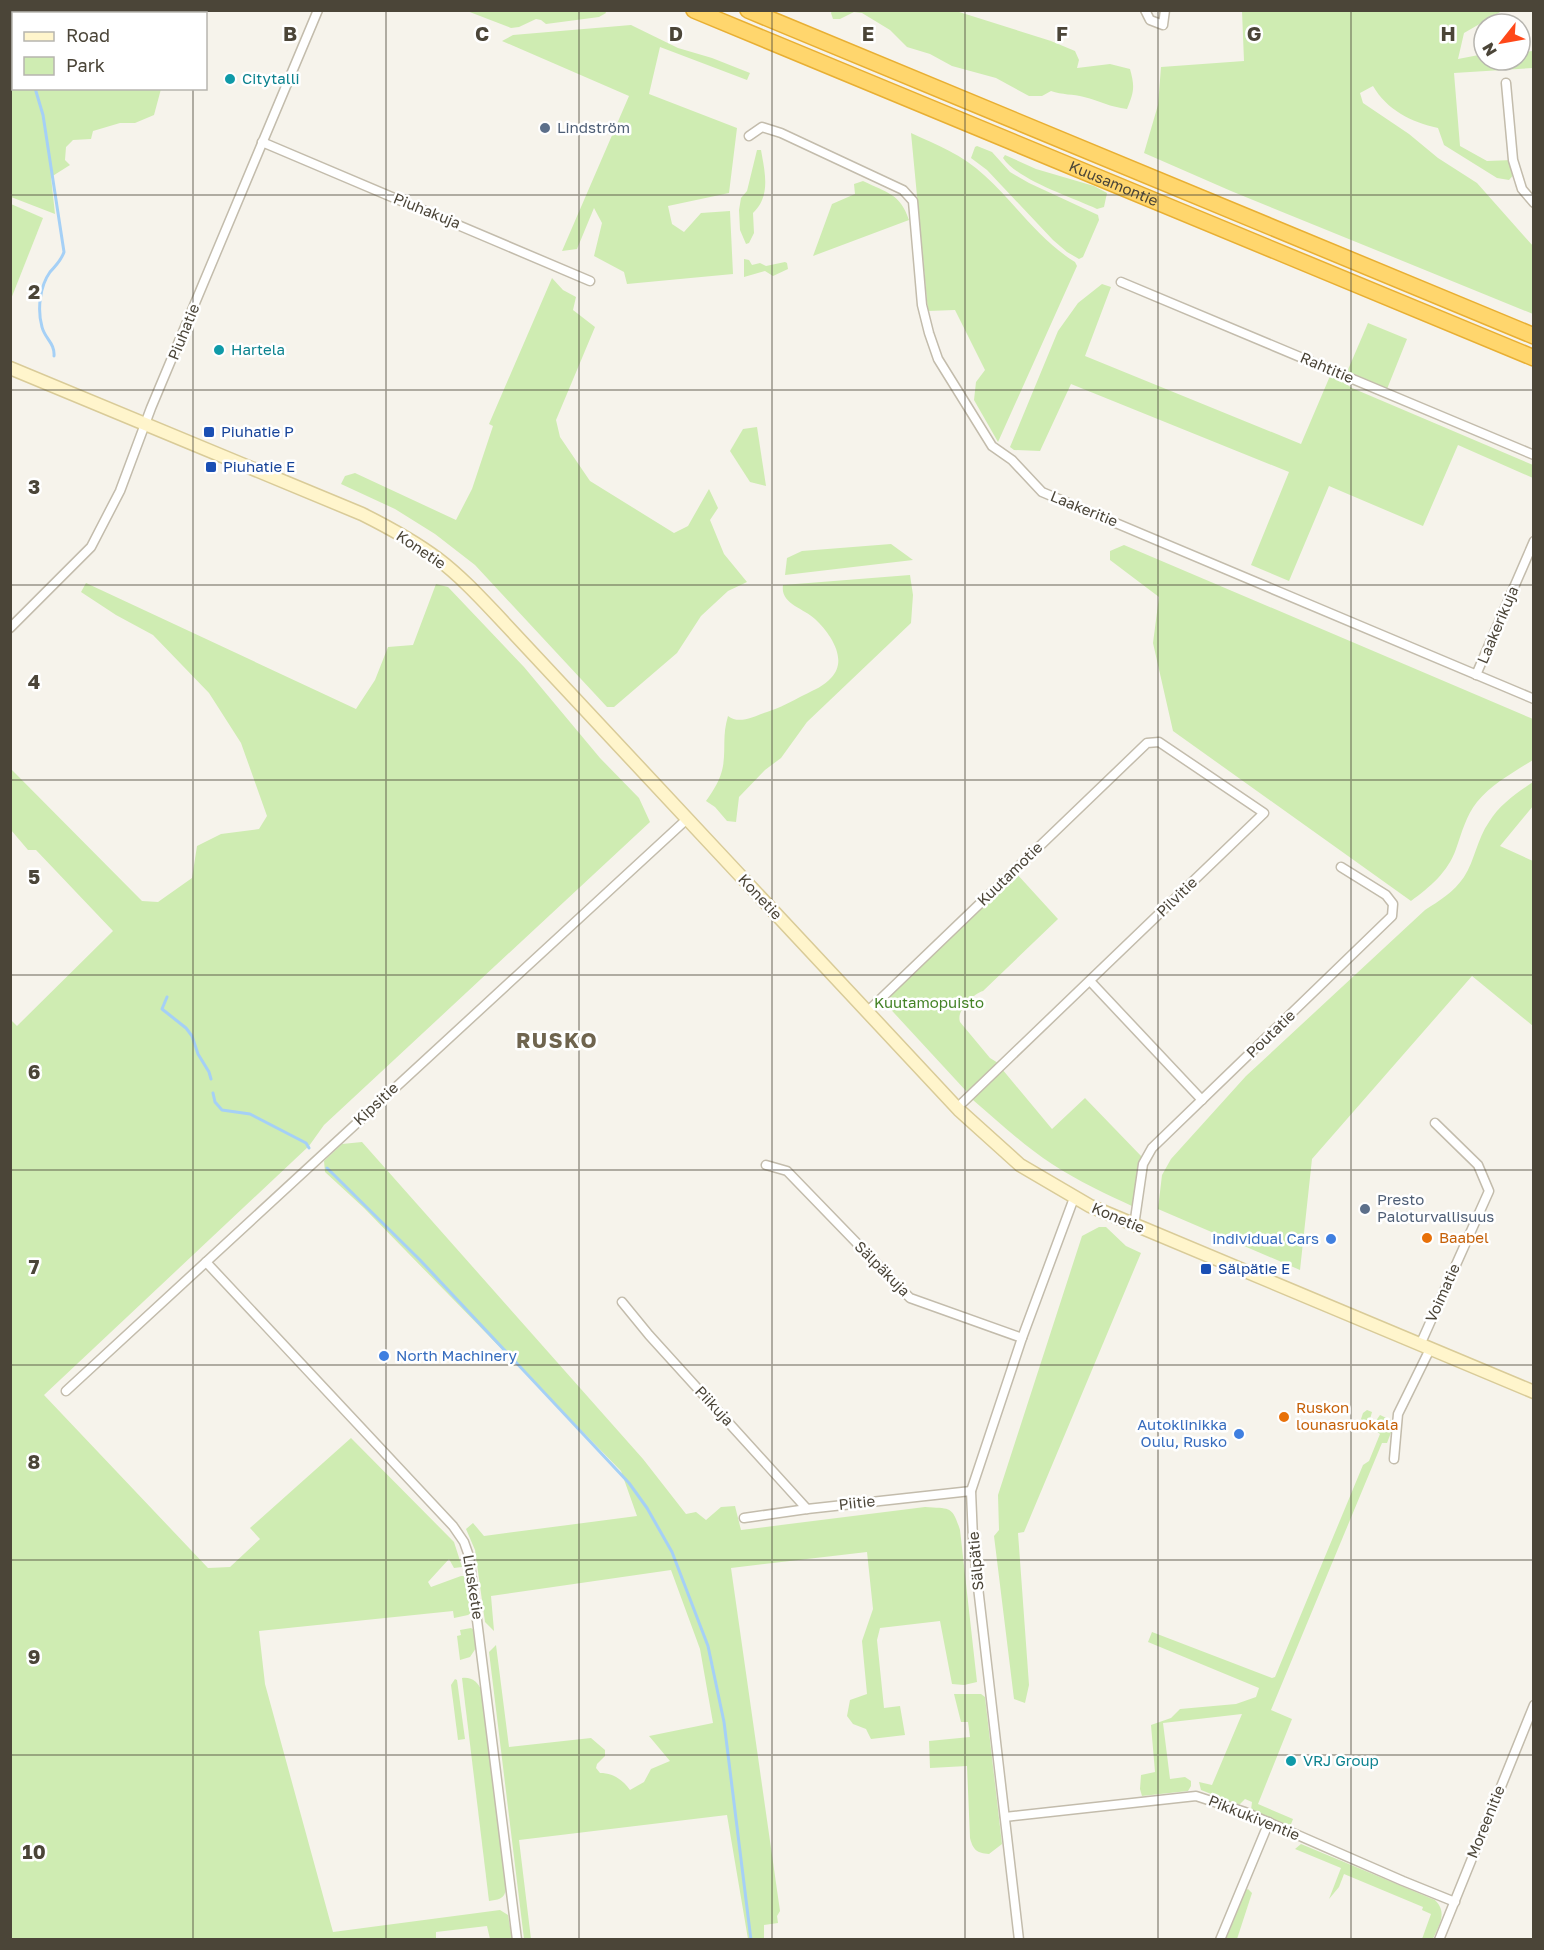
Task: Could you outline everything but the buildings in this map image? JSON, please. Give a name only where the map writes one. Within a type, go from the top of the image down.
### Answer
[{"type":"highway","name":"Kuusamontie","points":[[694,10],[1533,358]]},
{"type":"highway","name":"Kuusamontie","points":[[748,10],[1533,336]]},
{"type":"street","name":"Piuhatie","points":[[10,628],[91,547],[120,491],[145,423],[318,10]]},
{"type":"street","points":[[1145,10],[1150,20],[1163,25],[1165,10]]},
{"type":"street","points":[[1506,83],[1513,160],[1522,189],[1533,203]]},
{"type":"street","name":"Laakeritie","points":[[749,136],[762,127],[781,133],[903,190],[913,201],[922,304],[938,359],[992,446],[1012,460],[1042,492],[1533,699]]},
{"type":"street","name":"Piuhakuja","points":[[262,142],[591,281]]},
{"type":"street","name":"Rahtitie","points":[[1121,282],[1533,455]]},
{"type":"street","name":"Konetie","points":[[10,368],[362,514],[402,535],[438,559],[465,582],[495,613],[979,1130],[1020,1165],[1074,1198],[1134,1226],[1533,1392]]},
{"type":"street","name":"Laakerikuja","points":[[1476,675],[1533,541]]},
{"type":"street","name":"Pilvitie","points":[[957,1107],[1264,813],[1156,742]]},
{"type":"street","name":"Kuutamotie","points":[[867,1012],[1143,746],[1156,742]]},
{"type":"street","name":"Kipsitie","points":[[66,1390],[687,819]]},
{"type":"street","name":"Poutatie","points":[[1134,1226],[1145,1159],[1152,1148],[1392,916],[1393,904],[1386,895],[1341,867]]},
{"type":"street","points":[[1089,981],[1202,1100]]},
{"type":"street","name":"Voimatie","points":[[1394,1459],[1398,1414],[1489,1191],[1478,1165],[1435,1123]]},
{"type":"street","name":"Sälpäkuja","points":[[766,1165],[787,1170],[910,1298],[1022,1338]]},
{"type":"street","name":"Sälpätie","points":[[1019,1940],[974,1548],[971,1491],[1022,1338],[1074,1198]]},
{"type":"street","name":"Liusketie","points":[[206,1262],[453,1526],[464,1542],[469,1556],[478,1620],[517,1940]]},
{"type":"street","name":"Piikuja","points":[[622,1302],[649,1335],[807,1509]]},
{"type":"street","name":"Piitie","points":[[744,1518],[971,1491]]},
{"type":"street","name":"Moreenitie","points":[[1439,1940],[1533,1705]]},
{"type":"street","name":"Pikkukiventie","points":[[1005,1817],[1196,1796],[1245,1812],[1455,1902]]},
{"type":"street","points":[[1220,1940],[1269,1822]]},
{"type":"green space","points":[[29,10],[188,10],[187,12],[26,12]]},
{"type":"green space","points":[[467,11],[605,11],[606,13],[599,17],[546,24],[536,19],[511,28]]},
{"type":"green space","points":[[832,11],[956,11],[1051,41],[1075,51],[1079,60],[1077,68],[1110,64],[1130,69],[1133,85],[1131,98],[1127,109],[1051,91],[1042,96],[1029,96],[996,78],[952,66],[930,54],[907,47],[890,30],[862,13],[854,12],[840,19],[833,19]]},
{"type":"green space","points":[[1242,11],[1502,11],[1472,12],[1472,28],[1464,33],[1458,59],[1472,56],[1472,72],[1454,73],[1460,146],[1487,161],[1513,160],[1516,172],[1509,180],[1497,178],[1444,145],[1438,128],[1401,114],[1385,102],[1373,86],[1360,93],[1363,103],[1409,134],[1438,158],[1477,183],[1533,246],[1533,314],[1231,191],[1144,153],[1158,105],[1161,67],[1244,61]]},
{"type":"green space","points":[[631,25],[678,48],[750,73],[747,80],[660,47],[649,94],[737,128],[729,193],[668,206],[672,224],[684,232],[701,213],[730,211],[733,274],[627,284],[624,272],[594,256],[602,223],[594,208],[577,249],[562,251],[629,96],[502,41],[513,35]]},
{"type":"green space","points":[[12,50],[12,90],[161,90],[154,115],[135,123],[120,123],[93,131],[91,139],[73,140],[66,147],[65,160],[70,165],[51,177],[55,214],[11,197],[10,55]]},
{"type":"green space","points":[[911,133],[949,151],[976,168],[1050,243],[1077,266],[998,442],[974,400],[976,382],[985,370],[955,310],[928,311]]},
{"type":"green space","points":[[977,146],[992,152],[1010,172],[1029,183],[1098,215],[1099,220],[1083,257],[1079,259],[1053,240],[987,170],[971,158]]},
{"type":"green space","points":[[757,150],[761,150],[765,184],[762,199],[753,213],[754,233],[749,243],[746,244],[740,230],[739,210],[741,198],[747,191]]},
{"type":"green space","points":[[1005,155],[1036,169],[1094,186],[1107,193],[1104,207],[1097,209],[1032,181],[1010,166],[1003,158]]},
{"type":"green space","points":[[863,181],[886,191],[897,199],[909,220],[813,256],[832,204],[855,194],[854,184]]},
{"type":"green space","points":[[11,204],[43,218],[11,299]]},
{"type":"green space","points":[[744,259],[749,260],[752,265],[760,263],[766,266],[785,262],[788,269],[773,276],[765,271],[744,277]]},
{"type":"green space","points":[[552,278],[563,290],[576,297],[573,310],[595,327],[556,420],[560,437],[590,481],[674,533],[688,526],[709,489],[718,508],[710,520],[724,554],[747,582],[728,591],[701,616],[677,653],[614,707],[607,707],[475,565],[435,534],[395,509],[341,484],[345,476],[355,473],[456,520],[472,489],[493,426],[489,424]]},
{"type":"green space","points":[[1102,284],[1111,287],[1085,356],[1301,444],[1330,376],[1352,388],[1533,465],[1533,478],[1458,445],[1423,526],[1329,486],[1289,581],[1251,565],[1289,472],[1071,384],[1040,451],[1014,450],[1010,447],[1058,331],[1078,303]]},
{"type":"green space","points":[[1368,323],[1407,339],[1387,389],[1347,372]]},
{"type":"green space","points":[[757,427],[766,486],[750,482],[730,451],[743,429]]},
{"type":"green space","points":[[891,544],[913,560],[785,575],[787,558],[802,551]]},
{"type":"green space","points":[[1124,545],[1533,719],[1533,760],[1496,784],[1477,802],[1467,819],[1448,865],[1411,901],[1173,731],[1153,643],[1159,597],[1110,560],[1110,551]]},
{"type":"green space","points":[[910,575],[913,595],[911,623],[807,722],[781,758],[765,770],[739,797],[736,822],[727,821],[715,807],[706,801],[722,771],[728,716],[737,720],[747,719],[786,704],[825,683],[836,671],[838,663],[838,655],[831,639],[821,625],[785,597],[783,585]]},
{"type":"green space","points":[[86,583],[356,709],[375,680],[388,647],[413,645],[436,584],[448,587],[524,667],[600,758],[639,798],[650,822],[324,1125],[309,1146],[44,1395],[208,1568],[230,1567],[260,1539],[250,1528],[351,1438],[454,1542],[462,1567],[454,1568],[449,1559],[428,1582],[431,1587],[461,1576],[468,1576],[472,1612],[454,1618],[453,1611],[259,1631],[265,1684],[333,1932],[500,1910],[508,1915],[512,1939],[490,1939],[487,1926],[436,1932],[436,1940],[11,1939],[11,1020],[17,1026],[113,931],[36,850],[28,850],[11,830],[10,768],[142,901],[158,902],[192,878],[197,846],[221,834],[259,829],[267,816],[241,743],[209,693],[153,635],[116,615],[81,592]]},
{"type":"green space","points":[[1533,782],[1533,806],[1500,846],[1533,861],[1533,1026],[1472,976],[1312,1159],[1300,1270],[1158,1209],[1162,1175],[1171,1159],[1246,1076],[1425,910],[1456,887],[1468,870],[1482,835],[1493,816],[1509,799]]},
{"type":"green space","name":"Kuutamopuisto","points":[[1016,873],[1058,919],[983,991],[970,999],[960,1013],[960,1022],[990,1058],[998,1063],[967,1092],[883,1001]]},
{"type":"green space","points":[[1002,1069],[1052,1129],[1085,1098],[1142,1157],[1138,1169],[1134,1207],[1082,1182],[1052,1164],[973,1100]]},
{"type":"green space","points":[[362,1142],[643,1459],[686,1514],[696,1512],[706,1520],[721,1507],[735,1506],[741,1530],[925,1507],[949,1510],[955,1516],[960,1530],[977,1682],[964,1685],[952,1684],[940,1621],[880,1628],[877,1640],[884,1708],[900,1706],[905,1735],[871,1739],[866,1729],[853,1724],[847,1716],[850,1700],[867,1694],[862,1641],[873,1609],[867,1552],[731,1568],[780,1911],[777,1916],[778,1923],[764,1925],[764,1939],[748,1939],[727,1815],[519,1840],[531,1939],[524,1939],[489,1652],[496,1645],[509,1747],[591,1738],[605,1750],[605,1756],[596,1768],[600,1773],[617,1778],[630,1790],[644,1782],[651,1769],[670,1761],[649,1736],[713,1723],[700,1649],[671,1570],[491,1596],[494,1631],[485,1622],[475,1550],[466,1529],[473,1523],[484,1536],[637,1516],[621,1471],[364,1208],[325,1172],[324,1161],[342,1144]]},
{"type":"green space","points":[[1099,1227],[1106,1227],[1126,1246],[1141,1253],[1024,1532],[1018,1533],[1029,1685],[1025,1703],[1014,1699],[994,1536],[999,1530],[998,1495],[1082,1236]]},
{"type":"green space","points":[[1367,1410],[1372,1412],[1370,1419],[1375,1422],[1380,1415],[1395,1422],[1387,1443],[1382,1443],[1271,1710],[1292,1719],[1258,1804],[1293,1819],[1291,1824],[1287,1825],[1251,1810],[1252,1802],[1245,1799],[1239,1805],[1201,1790],[1199,1782],[1212,1785],[1242,1714],[1163,1723],[1170,1779],[1185,1777],[1191,1781],[1191,1786],[1188,1791],[1142,1796],[1141,1775],[1155,1772],[1151,1725],[1171,1718],[1180,1709],[1236,1704],[1256,1697],[1259,1688],[1148,1642],[1152,1632],[1272,1678],[1275,1677],[1363,1465],[1369,1461],[1380,1434],[1361,1419]]},
{"type":"green space","points":[[471,1628],[474,1630],[476,1648],[470,1657],[460,1660],[457,1636],[461,1635],[460,1630]]},
{"type":"green space","points":[[462,1678],[474,1681],[482,1691],[506,1889],[502,1897],[489,1901]]},
{"type":"green space","points":[[455,1679],[457,1680],[465,1739],[458,1740],[451,1685]]},
{"type":"green space","points":[[954,1694],[981,1694],[985,1697],[1002,1844],[989,1854],[976,1850],[970,1838],[967,1766],[930,1768],[929,1741],[970,1737],[968,1722],[961,1722]]},
{"type":"green space","points":[[1301,1844],[1435,1900],[1442,1914],[1433,1939],[1422,1939],[1431,1914],[1422,1910],[1423,1907],[1344,1874],[1339,1887],[1329,1899],[1341,1868],[1295,1849]]},
{"type":"green space","points":[[1246,1890],[1252,1893],[1237,1939],[1226,1939]]},
{"type":"waterway","points":[[36,90],[43,115],[64,252],[50,272],[40,298],[42,327],[53,348],[54,356]]},
{"type":"waterway","points":[[167,997],[162,1009],[186,1028],[192,1036],[211,1079]]},
{"type":"waterway","points":[[213,1093],[215,1102],[222,1110],[250,1114],[306,1143],[309,1148]]},
{"type":"waterway","points":[[327,1168],[420,1260],[629,1483],[647,1508],[672,1552],[708,1646],[724,1722],[751,1940]]},
{"type":"place","name":"Citytalli","points":[[230,79]]},
{"type":"place","name":"Lindström","points":[[545,128]]},
{"type":"place","name":"Hartela","points":[[219,350]]},
{"type":"place","name":"Piuhatie P","points":[[209,432]]},
{"type":"place","name":"Piuhatie E","points":[[211,467]]},
{"type":"place","name":"Presto Paloturvallisuus","points":[[1365,1209]]},
{"type":"place","name":"Baabel","points":[[1427,1238]]},
{"type":"place","name":"individual Cars","points":[[1331,1239]]},
{"type":"place","name":"Sälpätie E","points":[[1206,1269]]},
{"type":"place","name":"North Machinery","points":[[384,1356]]},
{"type":"place","name":"Ruskon lounasruokala","points":[[1284,1417]]},
{"type":"place","name":"Autoklinikka Oulu, Rusko","points":[[1239,1434]]},
{"type":"place","name":"VRJ Group","points":[[1291,1761]]},
{"type":"district","name":"RUSKO","points":[[557,1041]]}]
